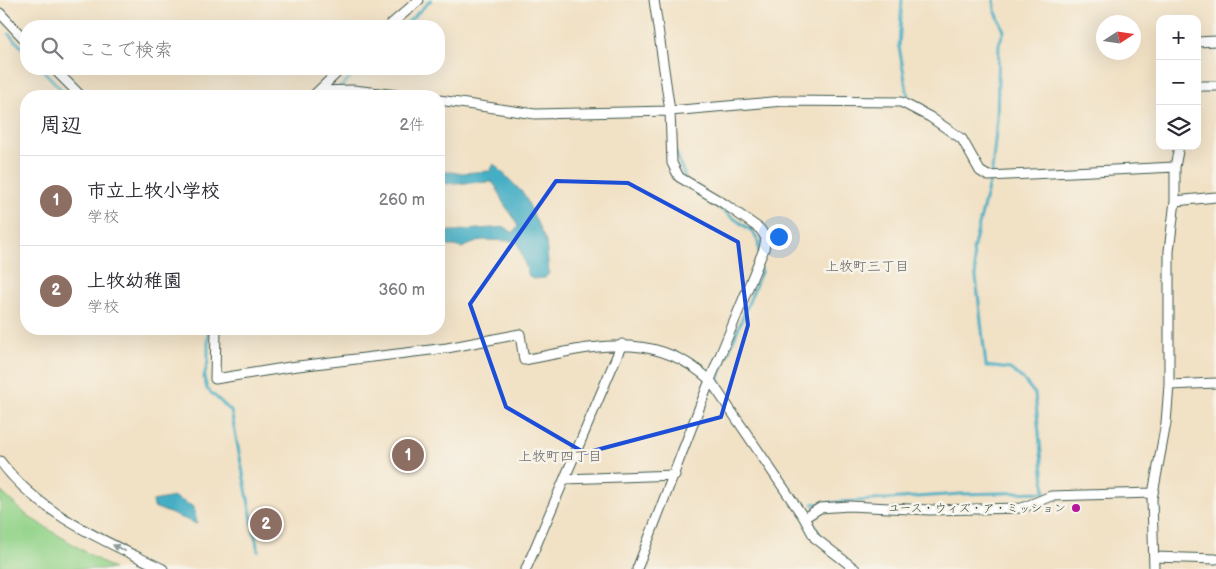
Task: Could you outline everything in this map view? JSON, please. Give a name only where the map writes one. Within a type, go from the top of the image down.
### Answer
[{"type":"street","points":[[396,20],[419,0]]},
{"type":"street","points":[[637,569],[675,475],[710,380],[764,249],[766,238],[760,229],[723,203],[679,177],[672,162],[670,110],[654,0]]},
{"type":"street","points":[[0,13],[20,35]]},
{"type":"street","points":[[1201,42],[1216,41]]},
{"type":"street","points":[[60,75],[74,90]]},
{"type":"street","points":[[319,90],[335,75]]},
{"type":"street","points":[[1201,86],[1216,86]]},
{"type":"street","points":[[445,101],[535,114],[670,110],[784,101],[901,102],[930,117],[962,139],[980,171],[988,176],[1175,167]]},
{"type":"street","points":[[1154,569],[1152,493],[1166,423],[1169,385],[1169,251],[1175,201],[1175,167],[1178,150]]},
{"type":"street","points":[[1175,201],[1216,197]]},
{"type":"street","points":[[216,335],[215,379],[290,367],[447,348],[520,334],[524,360],[622,344],[674,355],[693,365],[710,380],[804,518],[815,538],[855,569]]},
{"type":"street","points":[[526,569],[622,344]]},
{"type":"street","points":[[1169,385],[1216,383]]},
{"type":"street","points":[[0,461],[13,479],[48,509],[106,542],[163,569]]},
{"type":"street","points":[[564,479],[675,475]]},
{"type":"street","points":[[804,518],[820,508],[849,506],[930,510],[1022,508],[1051,496],[1152,493]]},
{"type":"street","points":[[1154,557],[1216,559]]},
{"type":"highlighted area","points":[[556,181],[628,183],[738,242],[748,325],[721,417],[585,453],[506,407],[470,304]]},
{"type":"green space","points":[[0,491],[29,517],[113,569],[0,569]]},
{"type":"water","points":[[494,164],[524,194],[546,242],[549,273],[545,278],[533,279],[529,276],[517,241],[482,240],[461,248],[445,246],[445,232],[505,227],[513,233],[518,227],[492,182],[445,184],[445,172],[462,173],[490,171]]},
{"type":"water","points":[[174,497],[194,507],[197,524],[154,507],[153,501]]},
{"type":"waterway","points":[[410,20],[431,0]]},
{"type":"waterway","points":[[902,0],[899,47],[908,96]]},
{"type":"waterway","points":[[813,504],[961,494],[1045,492],[1035,394],[1023,379],[1010,369],[986,366],[973,250],[992,171],[997,120],[999,44],[1004,31],[995,10],[994,0]]},
{"type":"waterway","points":[[9,34],[20,46]]},
{"type":"waterway","points":[[667,61],[674,107]]},
{"type":"waterway","points":[[48,75],[61,90]]},
{"type":"waterway","points":[[338,89],[353,75]]},
{"type":"waterway","points":[[676,153],[685,177]]},
{"type":"waterway","points":[[692,189],[752,231],[758,240],[759,252]]},
{"type":"waterway","points":[[722,391],[719,379],[721,371],[761,272],[760,266]]},
{"type":"waterway","points":[[208,335],[208,362],[204,377],[207,389],[231,411],[258,551]]},
{"type":"waterway","points":[[767,456],[823,539]]},
{"type":"place","name":"市立上牧小学校","points":[[408,455]]},
{"type":"place","name":"ユース・ウィズ・ア・ミッション","points":[[1076,508]]},
{"type":"place","name":"上牧幼稚園","points":[[266,524]]},
{"type":"district","name":"上牧町三丁目","points":[[867,266]]},
{"type":"district","name":"上牧町四丁目","points":[[560,456]]}]
